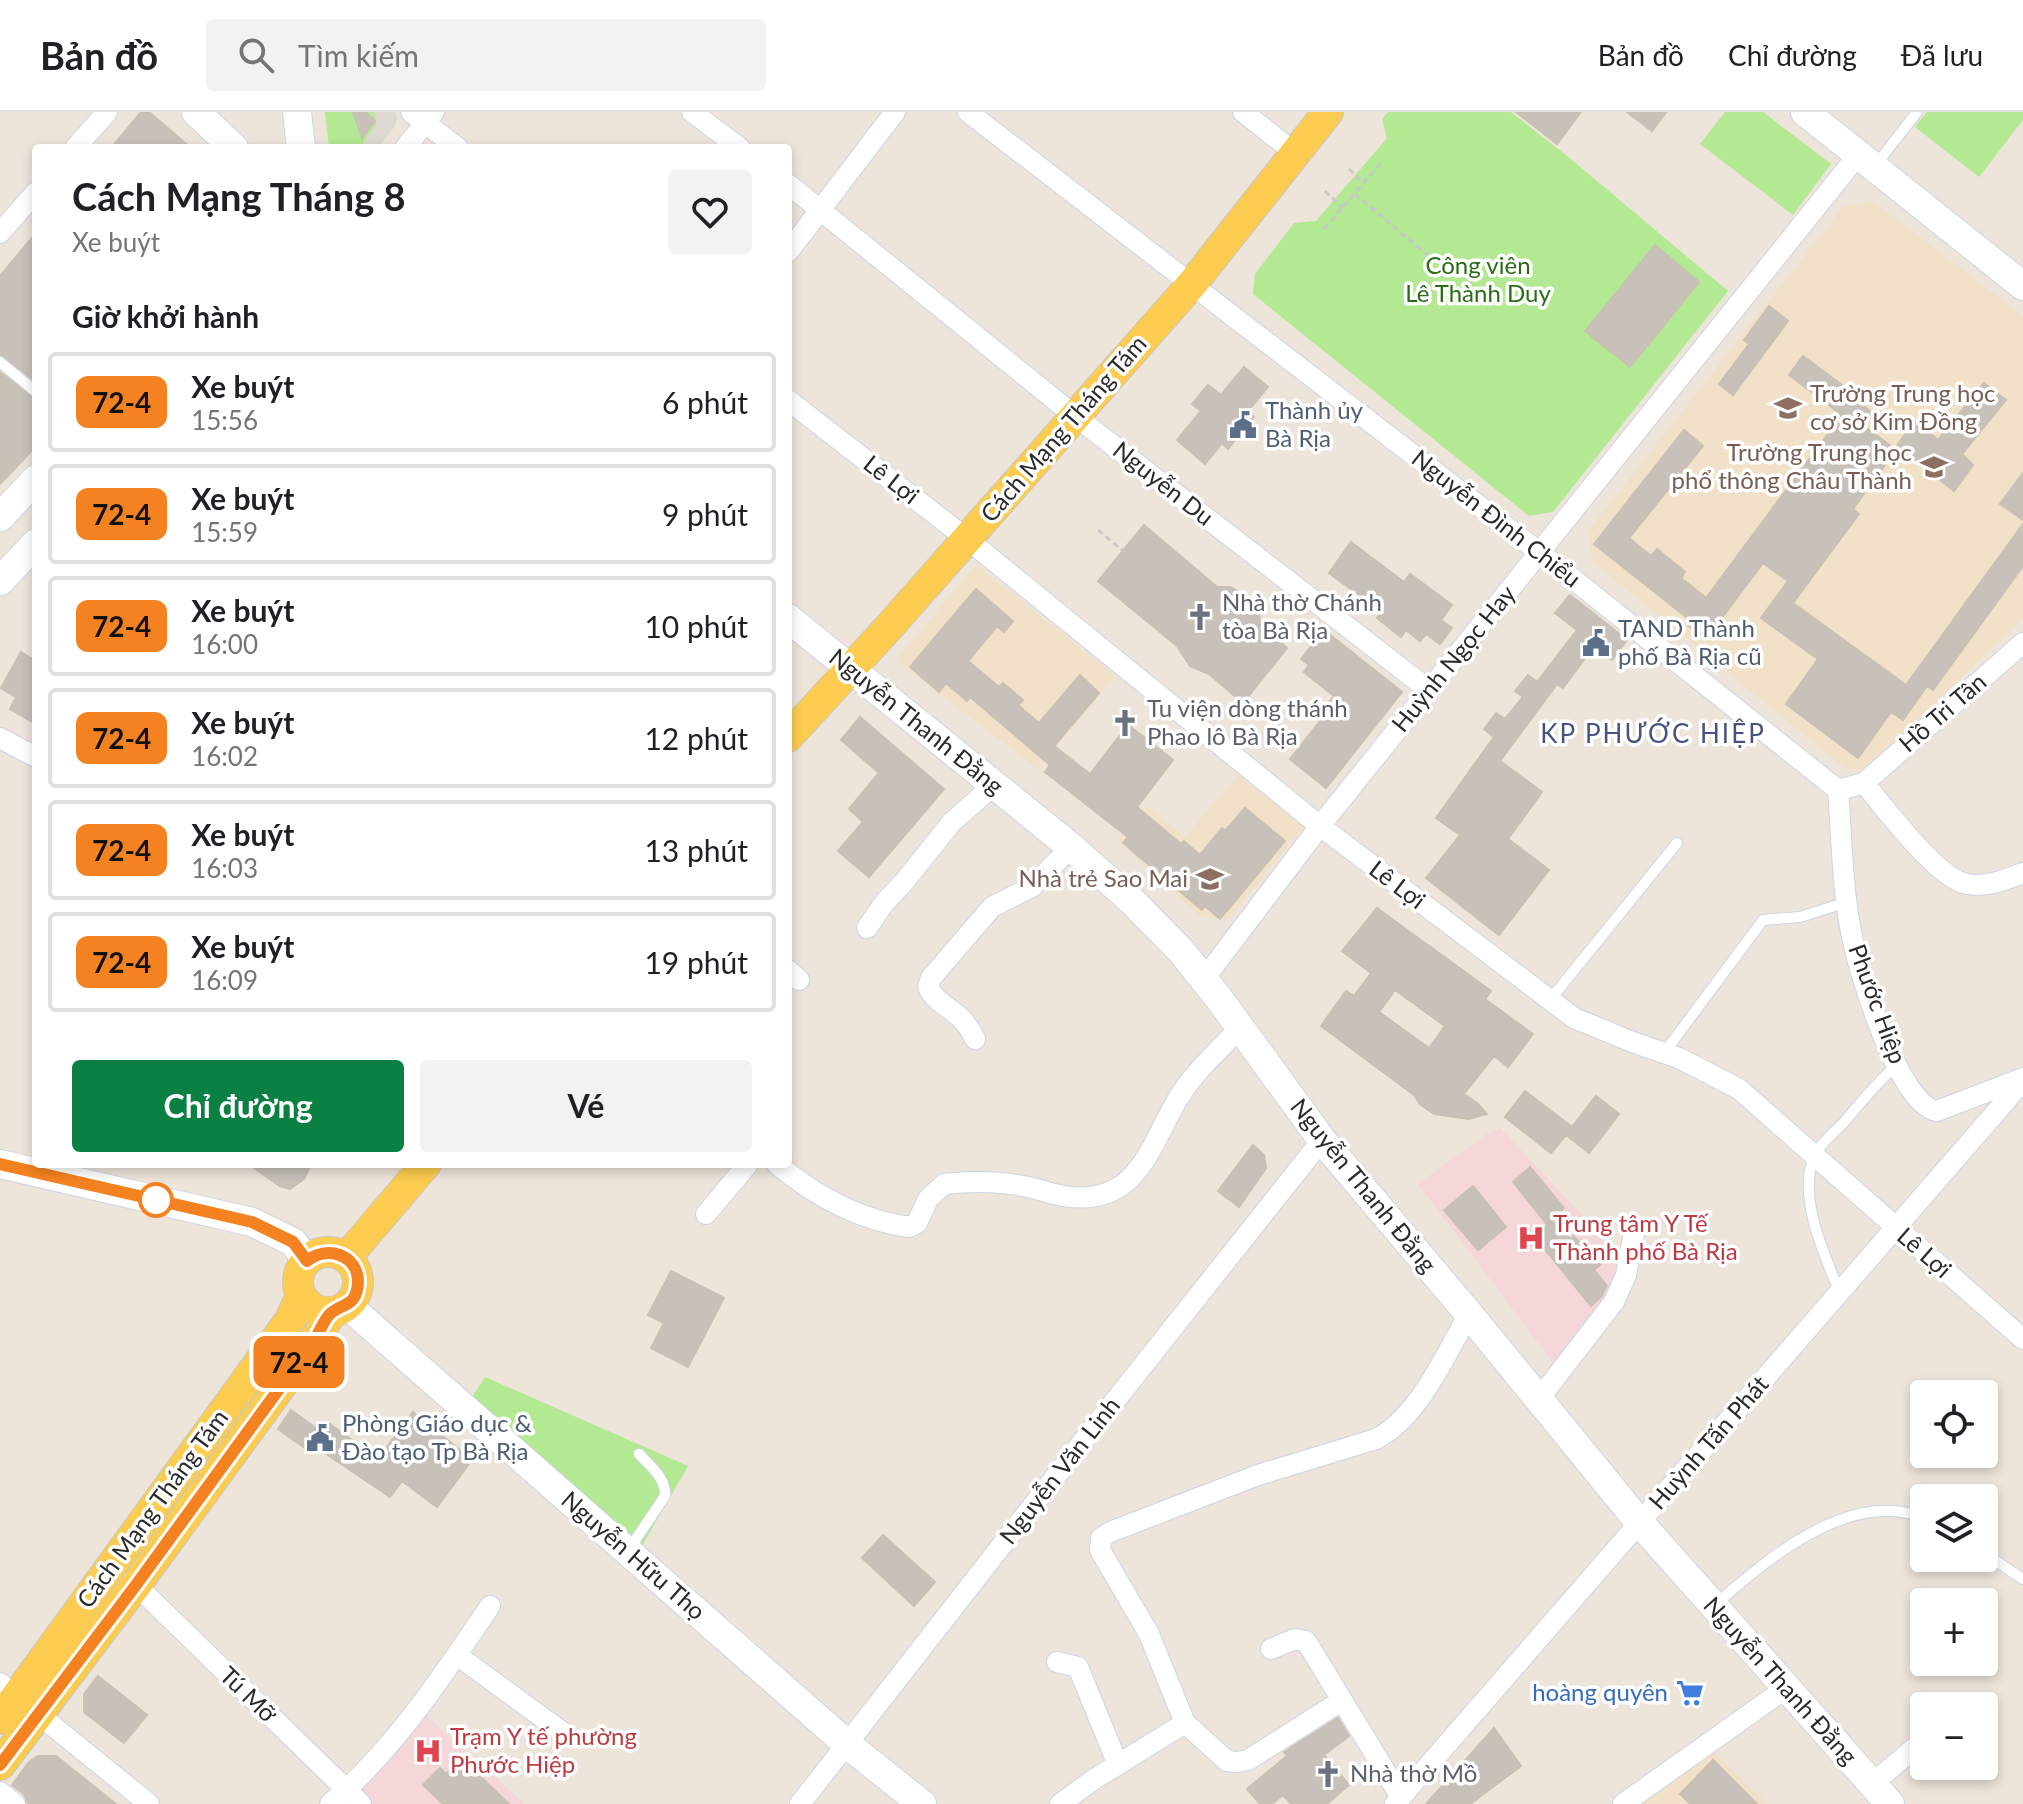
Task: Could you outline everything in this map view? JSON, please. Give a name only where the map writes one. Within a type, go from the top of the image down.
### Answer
[{"type":"main road","points":[[196,112],[230,144]]},
{"type":"main road","points":[[297,112],[301,144]]},
{"type":"main road","name":"Cách Mạng Tháng Tám","points":[[792,732],[1192,284],[1328,112]]},
{"type":"main road","points":[[1805,112],[2023,286]]},
{"type":"main road","points":[[0,517],[32,483]]},
{"type":"main road","points":[[4,569],[32,548]]},
{"type":"main road","name":"Nguyễn Thanh Đằng","points":[[792,621],[1071,847],[1132,901],[1182,952],[1322,1140],[1640,1523],[1881,1794]]},
{"type":"main road","points":[[0,1164],[252,1222],[293,1242],[307,1261]]},
{"type":"main road","points":[[346,1258],[423,1168]]},
{"type":"main road","points":[[326,1252],[346,1258],[358,1277],[356,1293],[339,1309],[314,1309],[301,1295],[298,1277],[307,1261],[326,1252]]},
{"type":"main road","name":"Cách Mạng Tháng Tám","points":[[0,1765],[14,1703],[290,1320],[301,1295]]},
{"type":"main road","name":"Cách Mạng Tháng Tám","points":[[14,1703],[136,1585],[339,1309]]},
{"type":"main road","name":"Nguyễn Hữu Thọ","points":[[339,1309],[628,1551],[848,1745],[922,1804]]},
{"type":"street","points":[[79,144],[107,112]]},
{"type":"street","points":[[692,112],[735,144]]},
{"type":"street","points":[[792,247],[895,112]]},
{"type":"street","name":"Nguyễn Đình Chiểu","points":[[968,112],[1539,552],[1838,790]]},
{"type":"street","points":[[1243,112],[1294,152]]},
{"type":"street","points":[[407,144],[423,116],[454,144]]},
{"type":"street","name":"Huỳnh Ngọc Hay","points":[[1204,979],[1320,826],[1539,552],[1866,161]]},
{"type":"street","name":"Nguyễn Du","points":[[792,187],[1075,416],[1429,690]]},
{"type":"street","points":[[0,233],[32,197]]},
{"type":"street","name":"Lê Lợi","points":[[792,403],[967,539],[1320,826],[1574,1018],[1679,1058],[1739,1089],[2023,1339]]},
{"type":"street","name":"Hồ Tri Tân","points":[[1864,783],[2023,643]]},
{"type":"street","points":[[0,738],[32,755]]},
{"type":"street","points":[[1838,790],[1864,783],[1939,870],[1964,883],[1996,883],[2023,873]]},
{"type":"street","points":[[867,928],[952,822],[994,785]]},
{"type":"street","name":"Phước Hiệp","points":[[1838,790],[1853,941],[1877,1019],[1896,1066],[1920,1102],[1937,1111],[2023,1079]]},
{"type":"street","points":[[975,1039],[962,1016],[932,994],[928,987],[931,978],[992,907],[1033,886],[1071,847]]},
{"type":"street","points":[[782,1168],[821,1197],[845,1208],[909,1227],[917,1223],[928,1199],[944,1184],[1001,1183],[1071,1197],[1095,1197],[1115,1192],[1128,1183],[1145,1159],[1179,1096],[1240,1028]]},
{"type":"street","name":"Huỳnh Tấn Phát","points":[[1398,1801],[2023,1079]]},
{"type":"street","name":"Nguyễn Văn Linh","points":[[800,1804],[1322,1140]]},
{"type":"street","points":[[706,1214],[745,1168]]},
{"type":"street","points":[[1539,1399],[1614,1302],[1626,1275],[1634,1233]]},
{"type":"street","points":[[1341,1701],[1248,1760],[1227,1761],[1185,1723],[1149,1634],[1100,1550],[1101,1538],[1258,1475],[1376,1439],[1391,1431],[1412,1409],[1469,1314]]},
{"type":"street","name":"Tú Mỡ","points":[[136,1585],[354,1797]]},
{"type":"street","points":[[330,1804],[354,1797],[490,1606]]},
{"type":"street","points":[[1271,1649],[1295,1639],[1306,1641],[1398,1801]]},
{"type":"street","points":[[457,1655],[569,1737]]},
{"type":"street","points":[[1057,1662],[1078,1667],[1118,1765]]},
{"type":"street","points":[[1623,1804],[1785,1689]]},
{"type":"street","points":[[14,1703],[149,1804]]},
{"type":"street","points":[[1060,1804],[1185,1723]]},
{"type":"street","points":[[1881,1794],[1910,1758]]},
{"type":"street","points":[[0,1792],[15,1804]]},
{"type":"lane","points":[[1866,161],[1917,112]]},
{"type":"lane","points":[[0,362],[32,389]]},
{"type":"lane","points":[[1550,1000],[1677,843]]},
{"type":"lane","points":[[1664,1053],[1763,920],[1800,917],[1847,902]]},
{"type":"lane","points":[[1840,1293],[1819,1241],[1810,1195],[1809,1180],[1814,1156],[1896,1066]]},
{"type":"lane","points":[[628,1551],[665,1496],[666,1486],[639,1454]]},
{"type":"lane","points":[[1713,1607],[1778,1554],[1844,1518],[1892,1510],[1910,1514]]},
{"type":"lane","points":[[1998,1562],[2023,1579]]},
{"type":"path","points":[[1324,229],[1380,164]]},
{"type":"path","points":[[1349,169],[1364,183]]},
{"type":"path","points":[[1325,191],[1343,208]]},
{"type":"path","points":[[1355,194],[1431,258]]},
{"type":"path","points":[[1098,530],[1122,550]]},
{"type":"shaded area","points":[[374,112],[395,112],[395,126],[381,144],[363,144],[377,123]]},
{"type":"shaded area","points":[[1873,201],[2023,316],[2023,619],[1865,769],[1846,769],[1592,561],[1588,531],[1843,207]]},
{"type":"shaded area","points":[[976,565],[1116,676],[1038,769],[896,660]]},
{"type":"shaded area","name":"Nhà trẻ Sao Mai","points":[[1238,775],[1304,826],[1229,919],[1201,917],[1117,840],[1148,806],[1185,837]]},
{"type":"shaded area","name":"Trung tâm Y Tế Thành phố Bà Rịa","points":[[1500,1128],[1622,1257],[1618,1284],[1553,1363],[1418,1184],[1488,1133]]},
{"type":"shaded area","name":"Trạm Y tế phường Phước Hiệp","points":[[423,1713],[525,1804],[371,1804],[355,1790]]},
{"type":"shaded area","points":[[1715,1752],[1768,1804],[1641,1804]]},
{"type":"green space","points":[[325,112],[374,112],[377,123],[363,144],[329,144]]},
{"type":"green space","name":"Công viên Lê Thành Duy","points":[[1388,112],[1511,112],[1728,291],[1553,512],[1529,516],[1253,294],[1255,274],[1294,223],[1316,221],[1387,138],[1382,119]]},
{"type":"green space","points":[[1725,112],[1763,112],[1831,164],[1793,215],[1700,144]]},
{"type":"green space","points":[[1927,112],[2023,112],[2023,120],[1979,177],[1915,127]]},
{"type":"green space","points":[[485,1377],[688,1466],[642,1546],[472,1397]]},
{"type":"building","points":[[141,112],[149,112],[186,144],[114,144]]},
{"type":"building","points":[[353,112],[365,112],[375,121],[362,138]]},
{"type":"building","points":[[1516,112],[1581,112],[1557,144]]},
{"type":"building","points":[[1627,112],[1666,112],[1652,131]]},
{"type":"building","points":[[32,238],[32,379],[0,354],[0,276]]},
{"type":"building","points":[[1655,245],[1699,282],[1630,367],[1585,331]]},
{"type":"building","points":[[1769,306],[1788,321],[1733,395],[1719,384],[1749,344],[1744,340]]},
{"type":"building","points":[[1803,356],[1850,391],[1848,394],[1874,414],[1864,426],[1896,450],[1853,509],[1859,514],[1793,603],[1906,685],[2023,524],[2023,566],[1933,690],[1927,686],[1903,720],[1891,712],[1858,758],[1786,704],[1818,659],[1761,618],[1788,581],[1763,563],[1706,639],[1686,624],[1690,620],[1594,544],[1684,430],[1703,446],[1629,538],[1651,556],[1657,549],[1685,572],[1681,578],[1706,598],[1842,415],[1789,375]]},
{"type":"building","points":[[1244,367],[1268,387],[1248,411],[1254,417],[1228,449],[1222,443],[1205,464],[1177,440],[1201,411],[1192,404],[1208,385],[1221,395]]},
{"type":"building","points":[[0,372],[32,397],[32,450],[0,484]]},
{"type":"building","points":[[1984,383],[2006,400],[1962,454],[1973,465],[1954,491],[1897,446],[1914,421],[1938,440]]},
{"type":"building","points":[[2023,473],[2023,520],[2000,504]]},
{"type":"building","name":"Nhà thờ Chánh tòa Bà Rịa","points":[[1144,525],[1217,587],[1230,587],[1249,597],[1259,612],[1260,622],[1287,648],[1243,703],[1209,674],[1190,666],[1177,646],[1098,581]]},
{"type":"building","points":[[1351,542],[1404,582],[1410,574],[1452,605],[1441,620],[1452,628],[1440,644],[1426,634],[1420,641],[1406,630],[1401,637],[1377,618],[1382,612],[1329,573]]},
{"type":"building","points":[[976,589],[1013,621],[1004,632],[997,626],[968,661],[999,687],[1003,683],[1023,700],[1018,705],[1039,723],[1080,675],[1099,693],[1054,746],[1090,774],[1128,725],[1173,760],[1137,807],[1181,844],[1184,841],[1200,855],[1222,828],[1225,831],[1245,808],[1285,841],[1220,919],[1205,906],[1202,910],[1123,843],[1128,837],[1045,772],[1050,765],[970,697],[967,701],[946,683],[939,692],[910,667]]},
{"type":"building","points":[[1570,595],[1627,640],[1612,660],[1595,645],[1563,688],[1557,684],[1500,761],[1542,792],[1508,839],[1549,870],[1499,935],[1426,878],[1460,835],[1436,818],[1494,737],[1484,729],[1496,713],[1505,719],[1523,697],[1515,691],[1528,675],[1537,682],[1577,630],[1555,613]]},
{"type":"building","points":[[1324,630],[1402,692],[1326,788],[1290,759],[1320,721],[1316,718],[1334,696],[1304,672],[1309,665],[1301,659]]},
{"type":"building","points":[[21,652],[32,659],[32,722],[10,709],[16,697],[1,688]]},
{"type":"building","points":[[860,717],[944,789],[869,877],[838,851],[863,822],[849,809],[879,773],[841,740]]},
{"type":"building","points":[[1377,908],[1491,991],[1485,999],[1533,1034],[1508,1067],[1494,1056],[1464,1094],[1487,1114],[1469,1119],[1434,1114],[1414,1095],[1321,1026],[1346,991],[1354,996],[1371,973],[1342,951]],"holes":[[[1395,990],[1445,1026],[1429,1048],[1379,1012]]]},
{"type":"building","points":[[1525,1091],[1572,1127],[1596,1096],[1619,1114],[1589,1153],[1566,1135],[1551,1153],[1505,1117]]},
{"type":"building","points":[[1253,1145],[1264,1155],[1266,1168],[1239,1207],[1218,1191]]},
{"type":"building","points":[[1530,1167],[1564,1208],[1546,1223],[1513,1182]]},
{"type":"building","points":[[254,1168],[309,1168],[304,1179],[290,1189],[280,1186]]},
{"type":"building","points":[[1473,1186],[1506,1227],[1478,1250],[1444,1210]]},
{"type":"building","points":[[1554,1219],[1570,1239],[1574,1236],[1579,1242],[1581,1240],[1601,1264],[1594,1270],[1607,1286],[1591,1306],[1534,1236]]},
{"type":"building","points":[[671,1271],[724,1298],[688,1367],[651,1348],[664,1323],[648,1315]]},
{"type":"building","points":[[291,1410],[320,1431],[327,1422],[378,1459],[413,1412],[472,1460],[437,1507],[402,1481],[390,1497],[313,1445],[309,1451],[278,1429]]},
{"type":"building","points":[[883,1535],[935,1582],[914,1606],[862,1558]]},
{"type":"building","points":[[98,1676],[147,1715],[124,1743],[84,1712],[84,1694]]},
{"type":"building","points":[[1338,1718],[1349,1736],[1324,1755],[1349,1785],[1327,1804],[1291,1804],[1283,1795],[1272,1804],[1260,1804],[1247,1789],[1287,1756],[1284,1752]]},
{"type":"building","points":[[1494,1728],[1521,1766],[1470,1804],[1426,1804]]},
{"type":"building","points":[[38,1756],[56,1756],[116,1804],[28,1804],[24,1794],[12,1785],[29,1762]]},
{"type":"building","points":[[461,1758],[509,1804],[443,1804],[423,1785],[440,1768],[446,1774]]},
{"type":"building","points":[[1713,1760],[1757,1804],[1690,1804],[1680,1794]]},
{"type":"bus line","name":"72-4","points":[[0,1164],[252,1222],[293,1242],[307,1261],[319,1253],[340,1254],[352,1263],[358,1285],[352,1300],[332,1312],[136,1585],[0,1765]]},
{"type":"place","name":"Trường Trung học cơ sở Kim Đồng","points":[[1788,408]]},
{"type":"place","name":"Thành ủy Bà Rịa","points":[[1243,425]]},
{"type":"place","name":"Trường Trung học phổ thông Châu Thành","points":[[1934,467]]},
{"type":"place","name":"Nhà thờ Chánh tòa Bà Rịa","points":[[1200,617]]},
{"type":"place","name":"TAND Thành phố Bà Rịa cũ","points":[[1596,643]]},
{"type":"place","name":"Tu viện dòng thánh Phao lô Bà Rịa","points":[[1125,723]]},
{"type":"place","name":"Nhà trẻ Sao Mai","points":[[1210,879]]},
{"type":"place","name":"Trung tâm Y Tế Thành phố Bà Rịa","points":[[1531,1238]]},
{"type":"place","name":"Phòng Giáo dục & Đào tạo Tp Bà Rịa","points":[[320,1438]]},
{"type":"place","name":"hoàng quyên","points":[[1690,1693]]},
{"type":"place","name":"Trạm Y tế phường Phước Hiệp","points":[[428,1751]]},
{"type":"place","name":"Nhà thờ Mồ","points":[[1328,1774]]},
{"type":"district","name":"KP PHƯỚC HIỆP","points":[[1653,734]]}]
